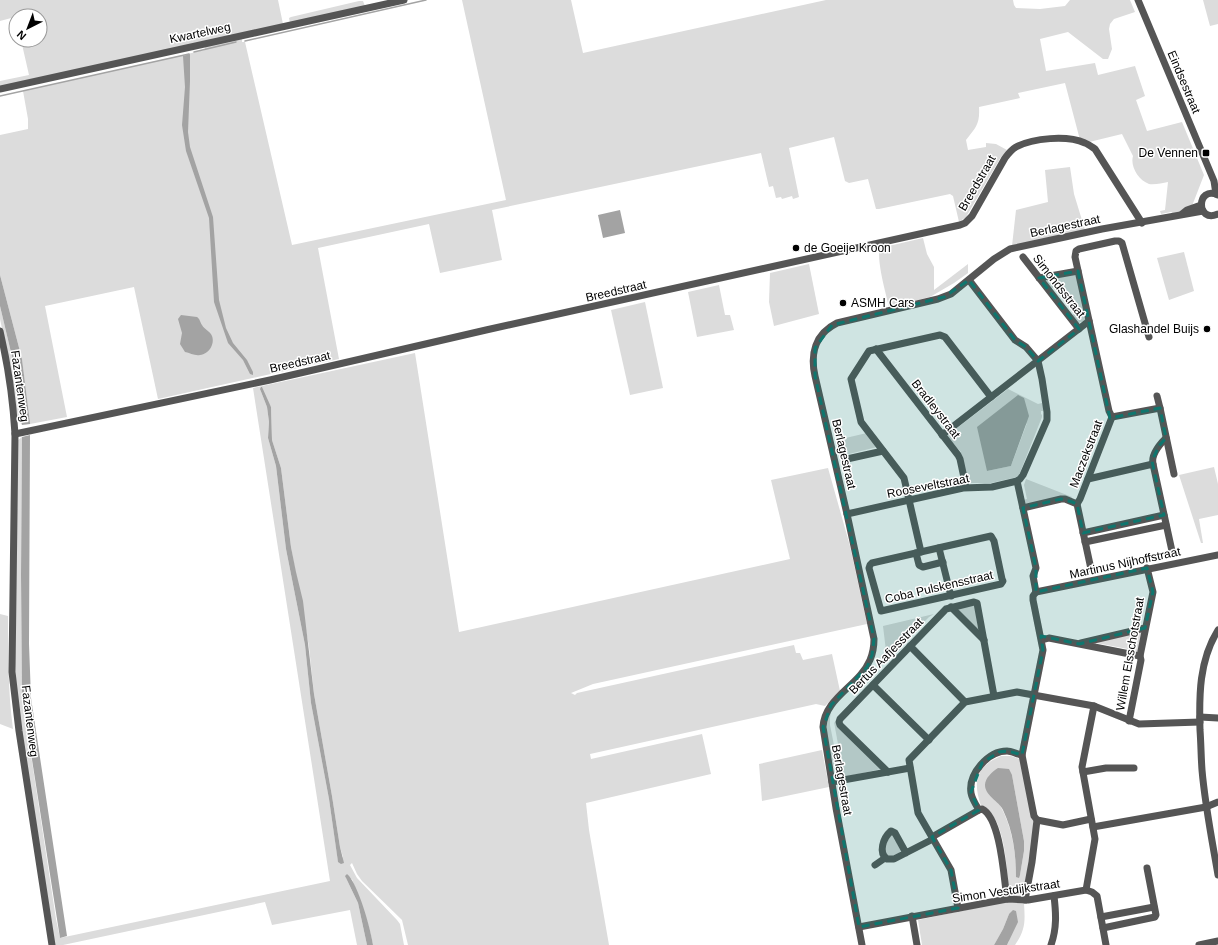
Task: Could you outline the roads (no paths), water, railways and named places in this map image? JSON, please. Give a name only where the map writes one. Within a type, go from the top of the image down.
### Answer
[{"type":"street","name":"Kwartelweg","points":[[0,89],[404,0]]},
{"type":"street","name":"Eindsestraat","points":[[1138,0],[1214,182],[1214,194]]},
{"type":"street","name":"Breedstraat","points":[[15,434],[270,380],[486,330],[960,225],[965,223],[972,216],[1004,158],[1009,153],[1016,147],[1047,139],[1076,140],[1095,149],[1142,223]]},
{"type":"street","points":[[1214,194],[1203,198],[1202,208],[1208,215],[1217,216]]},
{"type":"street","name":"Berlagestraat","points":[[862,945],[823,735],[825,717],[831,705],[866,667],[870,660],[874,647],[873,631],[814,371],[812,360],[818,341],[832,325],[951,294],[994,259],[1010,249],[1102,229],[1142,223],[1202,208]]},
{"type":"street","name":"Maczekstraat","points":[[1076,504],[1080,499],[1112,417],[1109,411],[1078,270],[1075,254],[1079,249],[1115,241],[1122,243],[1149,337]]},
{"type":"street","name":"Simondsstraat","points":[[1023,257],[1079,329]]},
{"type":"street","points":[[1039,278],[1078,270]]},
{"type":"street","points":[[969,280],[1015,340],[1026,346],[1038,361],[1046,405],[1047,420],[1023,475],[1020,480],[1017,481],[1036,568],[1033,576],[1036,592],[1033,596],[1033,600],[1044,650],[1022,755],[1034,816],[1038,820],[1063,824],[1091,819]]},
{"type":"street","name":"Simondsstraat","points":[[942,435],[1089,321]]},
{"type":"street","name":"Fazantenweg","points":[[0,331],[8,364],[15,434],[12,672],[20,739],[52,945]]},
{"type":"street","points":[[943,562],[923,567],[919,565],[919,552],[904,478],[861,422],[851,379],[869,351],[940,335],[945,337],[991,397]]},
{"type":"street","name":"Bradleystraat","points":[[876,350],[960,459],[966,487]]},
{"type":"street","points":[[1157,396],[1174,474]]},
{"type":"street","points":[[1112,417],[1160,408]]},
{"type":"street","points":[[1166,438],[1159,446],[1152,461],[1172,551]]},
{"type":"street","points":[[847,459],[883,451]]},
{"type":"street","points":[[1088,479],[1153,464]]},
{"type":"street","name":"Rooseveltstraat","points":[[847,514],[966,487],[992,487],[1017,481]]},
{"type":"street","points":[[1023,508],[1061,499],[1065,499],[1076,504],[1091,569]]},
{"type":"street","points":[[1083,533],[1164,515]]},
{"type":"street","points":[[1085,542],[1166,525]]},
{"type":"street","name":"Coba Pulskensstraat","points":[[919,552],[870,564],[879,608],[881,611],[999,585],[1002,583],[994,541],[990,536],[940,548]]},
{"type":"street","points":[[919,552],[940,548],[951,596]]},
{"type":"street","name":"Martinus Nijhoffstraat","points":[[1036,592],[1147,568],[1218,555]]},
{"type":"street","name":"Willem Elsschotstraat","points":[[1129,720],[1141,660],[1140,656],[1145,628],[1153,592],[1147,568]]},
{"type":"street","name":"Coba Pulskensstraat","points":[[951,607],[976,602],[984,640]]},
{"type":"street","points":[[951,607],[984,640],[994,696]]},
{"type":"street","name":"Bertus Aafjesstraat","points":[[888,772],[840,725],[840,719],[946,609],[951,607]]},
{"type":"street","points":[[1079,644],[1145,628]]},
{"type":"street","points":[[1218,630],[1204,664],[1201,684],[1200,720],[1202,770],[1206,807],[1218,875]]},
{"type":"street","points":[[1042,640],[1049,638],[1140,656]]},
{"type":"street","points":[[910,646],[965,702]]},
{"type":"street","points":[[873,685],[929,740]]},
{"type":"street","points":[[958,908],[951,870],[918,813],[909,760],[965,702],[1017,692],[1094,706],[1129,720],[1144,724],[1218,718]]},
{"type":"street","points":[[1094,706],[1082,767],[1095,839],[1086,890],[1097,896],[1106,945]]},
{"type":"street","points":[[979,810],[975,804],[971,792],[972,783],[976,772],[982,763],[999,752],[1008,751],[1022,755]]},
{"type":"street","points":[[832,782],[910,768]]},
{"type":"street","points":[[1083,772],[1106,768],[1134,768]]},
{"type":"street","points":[[1093,827],[1206,807],[1218,802]]},
{"type":"street","points":[[906,853],[895,834],[891,831],[886,836],[882,851],[885,858],[889,860],[906,853],[982,809],[988,814],[997,834],[1002,853],[1007,899]]},
{"type":"street","points":[[1025,900],[1038,820]]},
{"type":"street","points":[[875,866],[885,858]]},
{"type":"street","points":[[1103,928],[1155,918],[1156,915],[1147,868]]},
{"type":"street","name":"Simon Vestdijkstraat","points":[[859,927],[1007,899],[1025,900],[1086,890]]},
{"type":"street","points":[[1052,945],[1056,927],[1054,896]]},
{"type":"street","points":[[1101,917],[1154,907]]},
{"type":"street","points":[[912,916],[917,945]]},
{"type":"street","points":[[1199,945],[1218,941]]},
{"type":"waterway","points":[[245,41],[426,0]]},
{"type":"waterway","points":[[194,52],[236,42]]},
{"type":"waterway","points":[[0,96],[189,54]]},
{"type":"place","name":"De Vennen","points":[[1206,153]]},
{"type":"place","name":"de Goeije Kroon","points":[[796,248]]},
{"type":"place","name":"ASMH Cars","points":[[843,303]]},
{"type":"place","name":"Glashandel Buijs","points":[[1207,329]]}]
